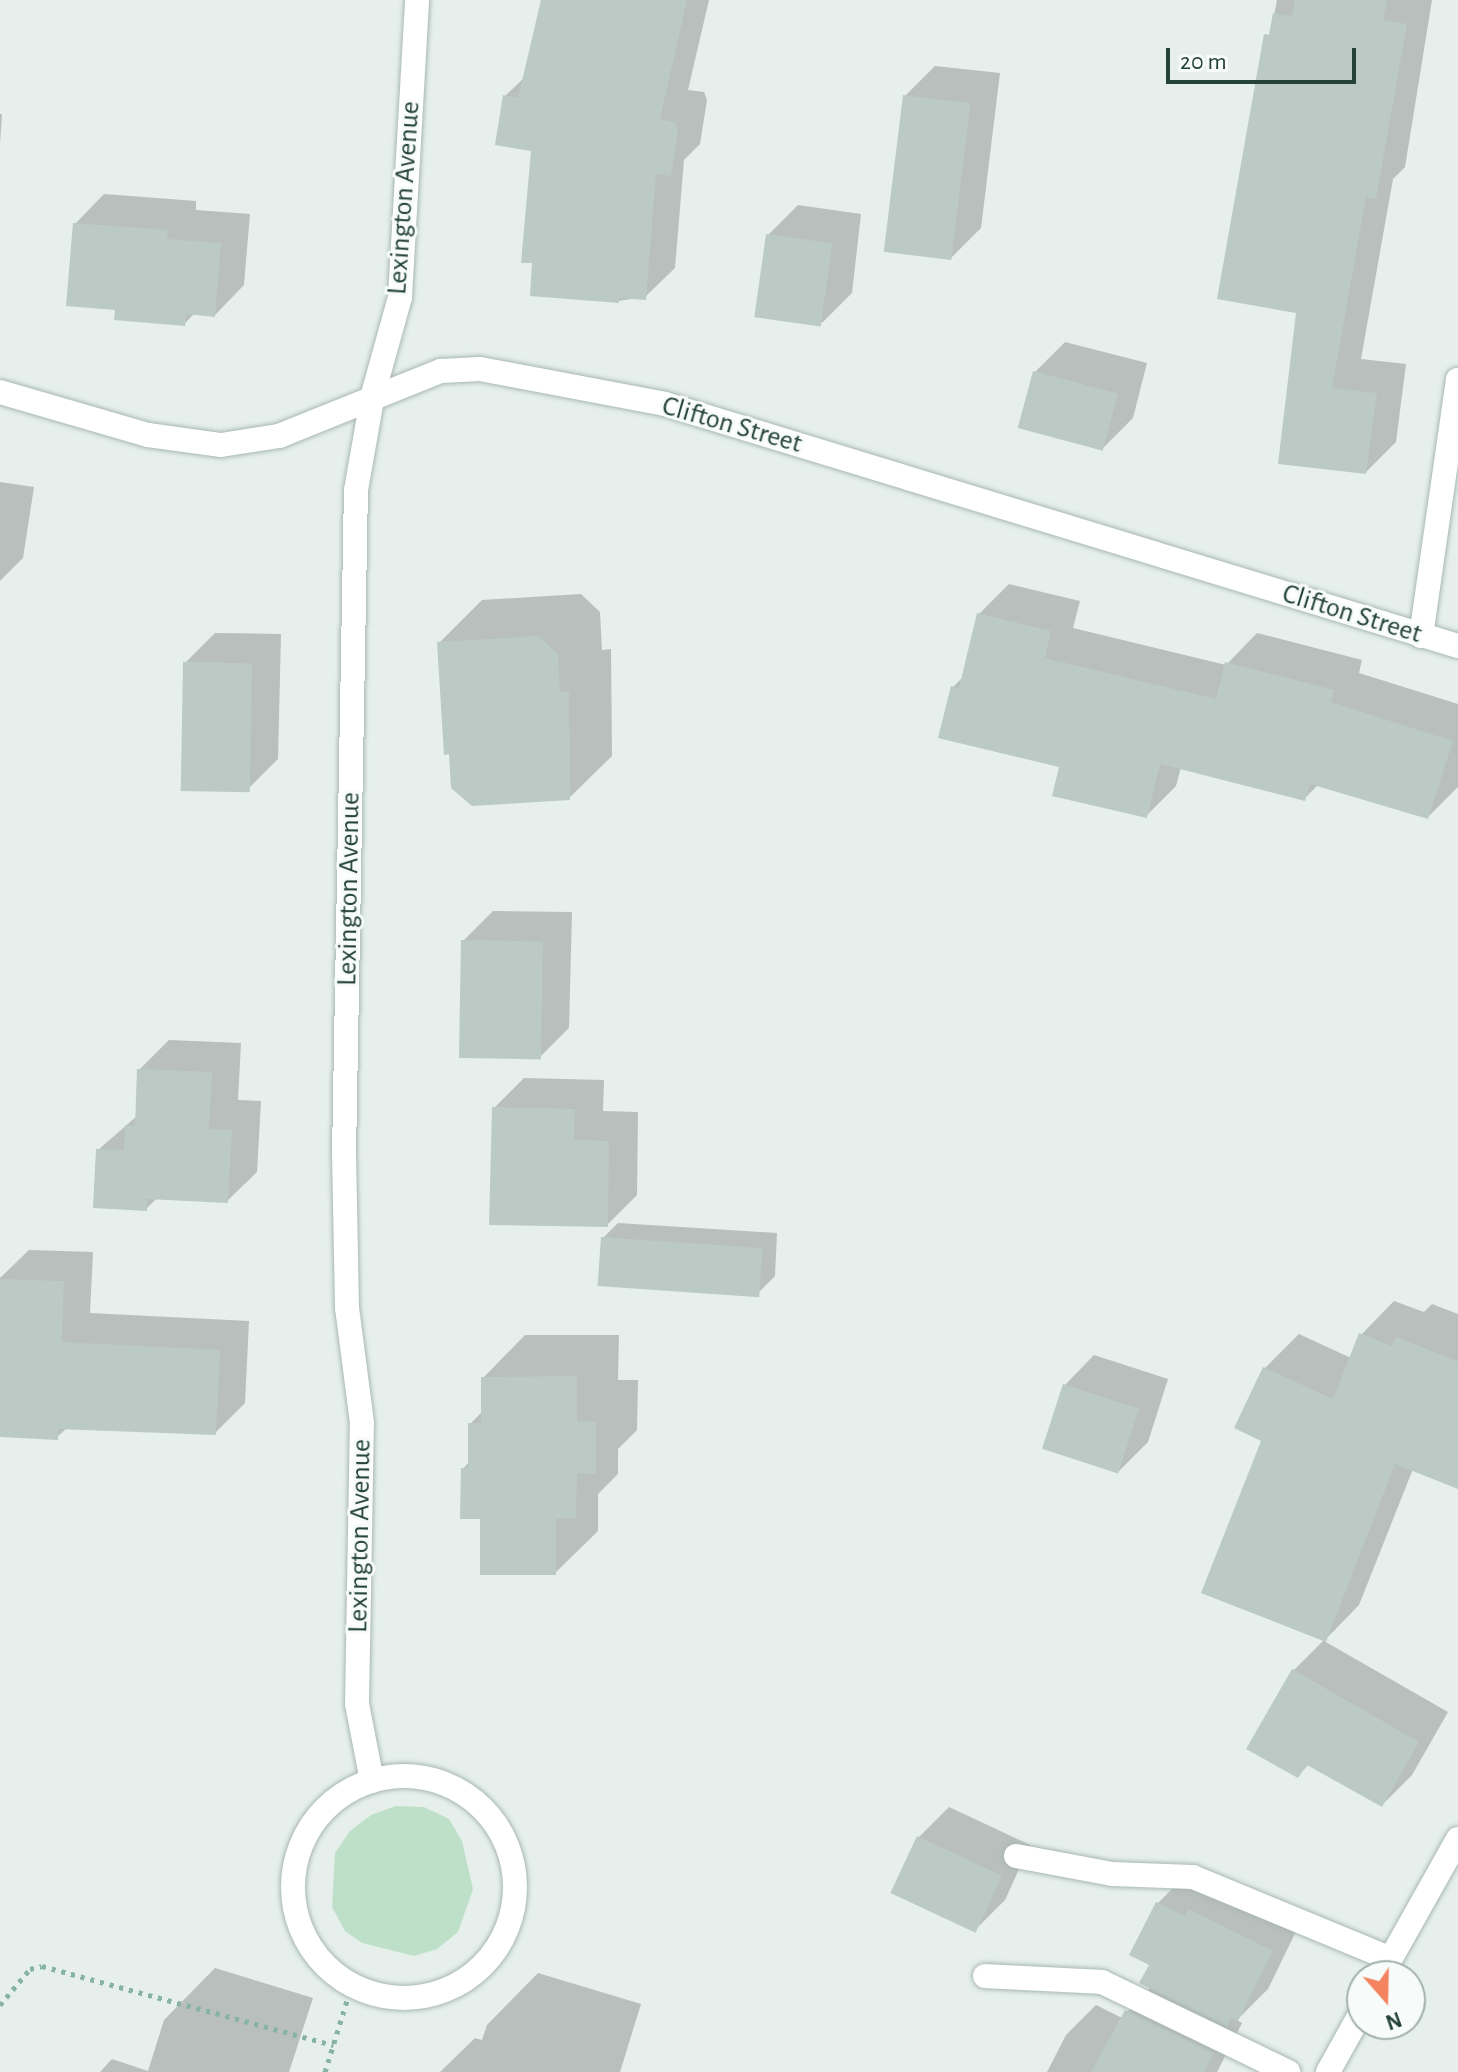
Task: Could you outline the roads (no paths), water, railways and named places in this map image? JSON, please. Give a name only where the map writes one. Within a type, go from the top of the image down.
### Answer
[{"type":"street","name":"Lexington Avenue","points":[[372,1781],[357,1704],[362,1423],[347,1308],[344,1155],[356,490],[373,394],[400,297],[417,0]]},
{"type":"street","name":"Clifton Street","points":[[0,392],[148,435],[221,445],[279,436],[373,394],[441,371],[480,369],[665,404],[1458,646]]},
{"type":"street","points":[[1421,636],[1458,380]]},
{"type":"street","points":[[405,1776],[438,1782],[469,1797],[493,1819],[510,1849],[516,1882],[513,1916],[496,1951],[470,1978],[435,1996],[391,1996],[352,1984],[327,1969],[304,1938],[293,1901],[295,1862],[311,1826],[337,1799],[372,1781],[405,1776]]},
{"type":"street","points":[[1390,1960],[1458,1839]]},
{"type":"street","points":[[1016,1856],[1112,1874],[1193,1877],[1369,1960]]},
{"type":"street","points":[[985,1976],[1102,1982],[1288,2072]]},
{"type":"street","points":[[1328,2072],[1346,2040]]}]
